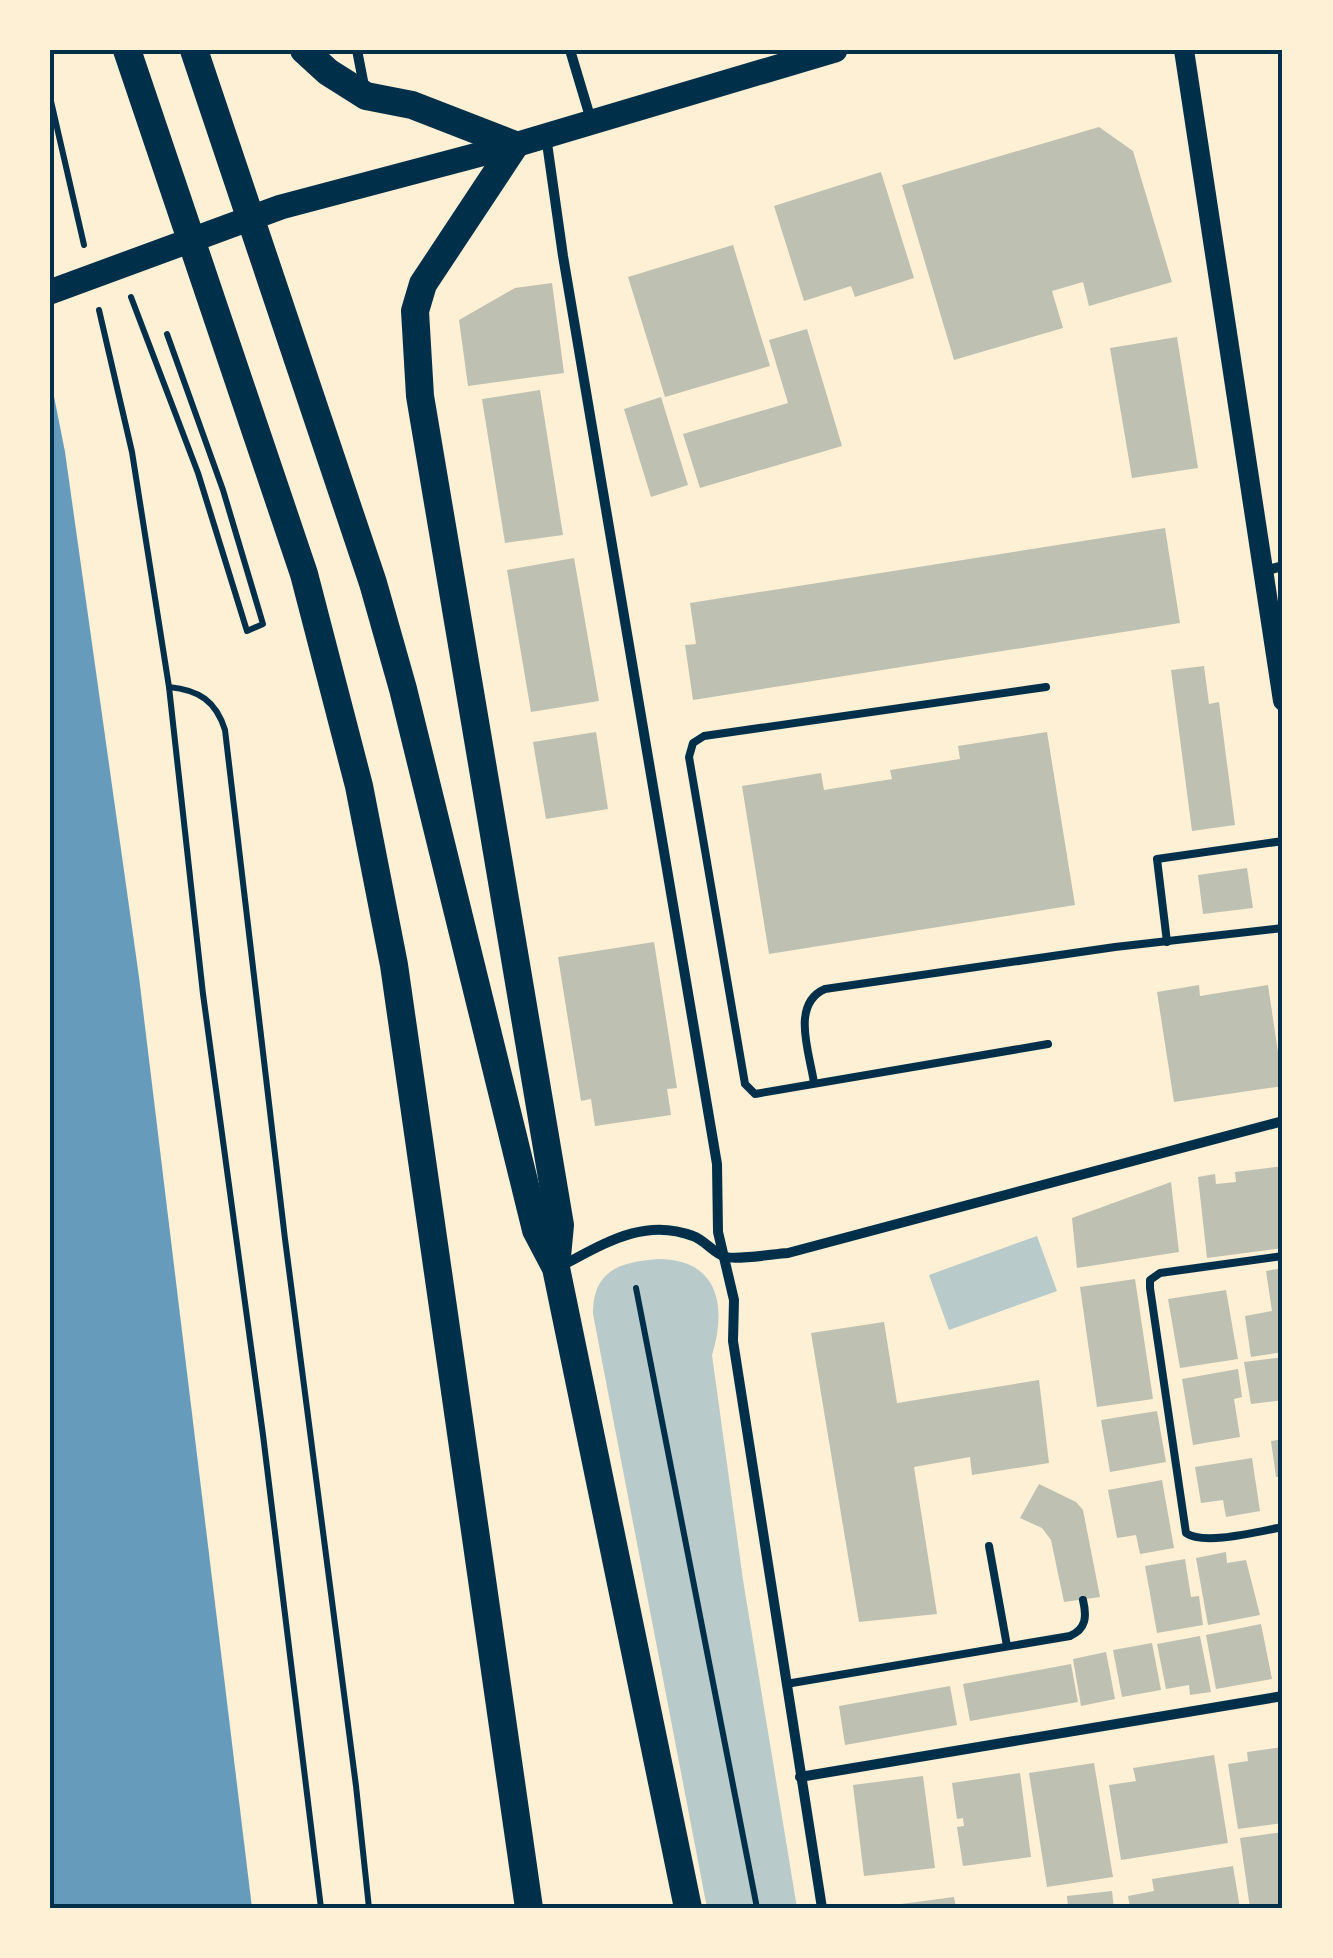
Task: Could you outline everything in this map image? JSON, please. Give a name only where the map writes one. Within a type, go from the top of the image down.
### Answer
[{"type":"highway","points":[[127,50],[304,574],[359,786],[394,964],[529,1908]]},
{"type":"highway","points":[[194,50],[373,583],[403,689],[536,1230],[556,1268],[688,1908]]},
{"type":"highway","points":[[304,50],[328,72],[366,96],[412,105],[515,145],[423,284],[415,311],[420,396],[560,1224],[556,1268]]},
{"type":"main road","points":[[50,292],[280,207],[515,145],[835,50]]},
{"type":"main road","points":[[1184,50],[1274,568],[1283,702]]},
{"type":"street","points":[[358,50],[366,96]]},
{"type":"street","points":[[570,50],[592,121]]},
{"type":"street","points":[[546,135],[716,1164],[718,1232],[734,1300],[732,1341],[822,1908]]},
{"type":"street","points":[[556,1268],[617,1237],[641,1230],[696,1236],[725,1257],[788,1252],[1283,1122]]},
{"type":"street","points":[[800,1777],[1283,1696]]},
{"type":"lane","points":[[1046,687],[704,736],[693,742],[689,757],[745,1084],[755,1094],[1048,1044]]},
{"type":"lane","points":[[1167,942],[1157,858],[1283,841]]},
{"type":"lane","points":[[814,1083],[806,1008],[812,997],[826,989],[1283,928]]},
{"type":"lane","points":[[1283,1256],[1160,1272],[1150,1280],[1186,1533],[1191,1538],[1206,1539],[1283,1527]]},
{"type":"lane","points":[[989,1546],[1007,1646]]},
{"type":"lane","points":[[786,1684],[1070,1636],[1080,1632],[1085,1616],[1082,1600]]},
{"type":"path","points":[[50,97],[88,264]]},
{"type":"path","points":[[132,296],[198,473],[247,631],[264,624],[223,490],[166,334]]},
{"type":"path","points":[[98,305],[132,452],[170,687],[203,994],[263,1435],[321,1908]]},
{"type":"path","points":[[170,687],[203,695],[221,716],[225,730],[254,994],[369,1908]]},
{"type":"path","points":[[636,1288],[758,1908]]},
{"type":"shaded area","points":[[1037,1236],[1057,1291],[949,1330],[929,1275]]},
{"type":"shaded area","points":[[658,1259],[694,1267],[714,1289],[718,1304],[712,1355],[743,1580],[797,1908],[707,1908],[593,1314],[598,1287],[611,1271]]},
{"type":"water","points":[[50,376],[65,452],[139,977],[252,1908],[50,1908]]},
{"type":"building","points":[[1099,127],[1133,151],[1172,282],[1089,306],[1083,282],[1052,291],[1063,328],[954,360],[902,185]]},
{"type":"building","points":[[881,172],[914,278],[855,297],[851,286],[804,301],[774,206]]},
{"type":"building","points":[[733,245],[770,366],[665,397],[628,277]]},
{"type":"building","points":[[552,283],[564,373],[468,386],[459,320],[515,288]]},
{"type":"building","points":[[807,329],[842,446],[700,488],[683,434],[788,403],[769,340]]},
{"type":"building","points":[[1177,337],[1198,468],[1132,478],[1110,348]]},
{"type":"building","points":[[540,390],[563,535],[505,543],[482,399]]},
{"type":"building","points":[[661,397],[688,485],[651,497],[624,409]]},
{"type":"building","points":[[1165,528],[1180,623],[693,700],[685,645],[696,644],[690,603]]},
{"type":"building","points":[[574,558],[599,701],[531,712],[507,570]]},
{"type":"building","points":[[1204,666],[1209,704],[1219,702],[1235,825],[1192,831],[1171,670]]},
{"type":"building","points":[[596,732],[608,809],[546,819],[533,742]]},
{"type":"building","points":[[1047,732],[1075,905],[769,954],[742,786],[821,773],[824,790],[892,779],[890,770],[960,759],[958,746]]},
{"type":"building","points":[[1247,868],[1253,908],[1203,914],[1198,875]]},
{"type":"building","points":[[654,942],[677,1088],[667,1089],[671,1115],[595,1126],[591,1099],[581,1101],[558,957]]},
{"type":"building","points":[[1199,985],[1200,996],[1268,985],[1283,1086],[1174,1102],[1157,992]]},
{"type":"building","points":[[1283,1166],[1283,1248],[1207,1258],[1198,1177],[1215,1174],[1216,1184],[1236,1182],[1235,1172]]},
{"type":"building","points":[[1171,1182],[1179,1252],[1077,1268],[1072,1218]]},
{"type":"building","points":[[1283,1268],[1283,1352],[1251,1357],[1245,1316],[1272,1311],[1266,1271]]},
{"type":"building","points":[[1135,1279],[1153,1399],[1097,1407],[1080,1287]]},
{"type":"building","points":[[1226,1290],[1238,1359],[1180,1368],[1168,1299]]},
{"type":"building","points":[[884,1322],[897,1403],[1039,1380],[1049,1463],[972,1475],[970,1457],[914,1467],[937,1614],[859,1622],[811,1333]]},
{"type":"building","points":[[1283,1357],[1283,1400],[1251,1404],[1244,1362]]},
{"type":"building","points":[[1238,1369],[1242,1397],[1234,1399],[1240,1437],[1193,1445],[1182,1379]]},
{"type":"building","points":[[1157,1411],[1166,1462],[1110,1472],[1101,1420]]},
{"type":"building","points":[[1283,1439],[1283,1476],[1276,1477],[1271,1441]]},
{"type":"building","points":[[1252,1458],[1260,1511],[1226,1517],[1223,1500],[1201,1503],[1195,1467]]},
{"type":"building","points":[[1162,1480],[1174,1548],[1140,1554],[1136,1535],[1117,1538],[1108,1490]]},
{"type":"building","points":[[1039,1484],[1076,1502],[1083,1510],[1100,1597],[1064,1602],[1051,1540],[1042,1528],[1020,1518]]},
{"type":"building","points":[[1226,1552],[1227,1563],[1246,1560],[1260,1615],[1208,1625],[1196,1558]]},
{"type":"building","points":[[1185,1559],[1191,1597],[1199,1596],[1203,1625],[1157,1633],[1145,1566]]},
{"type":"building","points":[[1261,1624],[1272,1679],[1216,1689],[1206,1635]]},
{"type":"building","points":[[1200,1636],[1211,1692],[1190,1695],[1189,1685],[1166,1689],[1157,1644]]},
{"type":"building","points":[[1152,1643],[1161,1690],[1122,1697],[1113,1650]]},
{"type":"building","points":[[1106,1652],[1115,1699],[1081,1706],[1073,1659]]},
{"type":"building","points":[[1071,1664],[1078,1702],[970,1721],[963,1684]]},
{"type":"building","points":[[950,1686],[957,1725],[845,1745],[839,1706]]},
{"type":"building","points":[[1283,1747],[1283,1823],[1238,1829],[1228,1764],[1248,1761],[1247,1752]]},
{"type":"building","points":[[1214,1755],[1228,1843],[1121,1860],[1109,1785],[1136,1781],[1133,1768]]},
{"type":"building","points":[[1094,1763],[1113,1877],[1047,1887],[1029,1773]]},
{"type":"building","points":[[1020,1773],[1031,1857],[963,1866],[957,1827],[964,1826],[963,1818],[957,1819],[952,1783]]},
{"type":"building","points":[[923,1776],[935,1868],[864,1876],[853,1785]]},
{"type":"building","points":[[1283,1832],[1283,1908],[1250,1908],[1240,1838]]},
{"type":"building","points":[[1233,1866],[1240,1908],[1130,1908],[1128,1896],[1154,1891],[1152,1879]]},
{"type":"building","points":[[1112,1891],[1114,1908],[1068,1908],[1067,1896]]},
{"type":"building","points":[[954,1897],[956,1908],[886,1906]]}]
